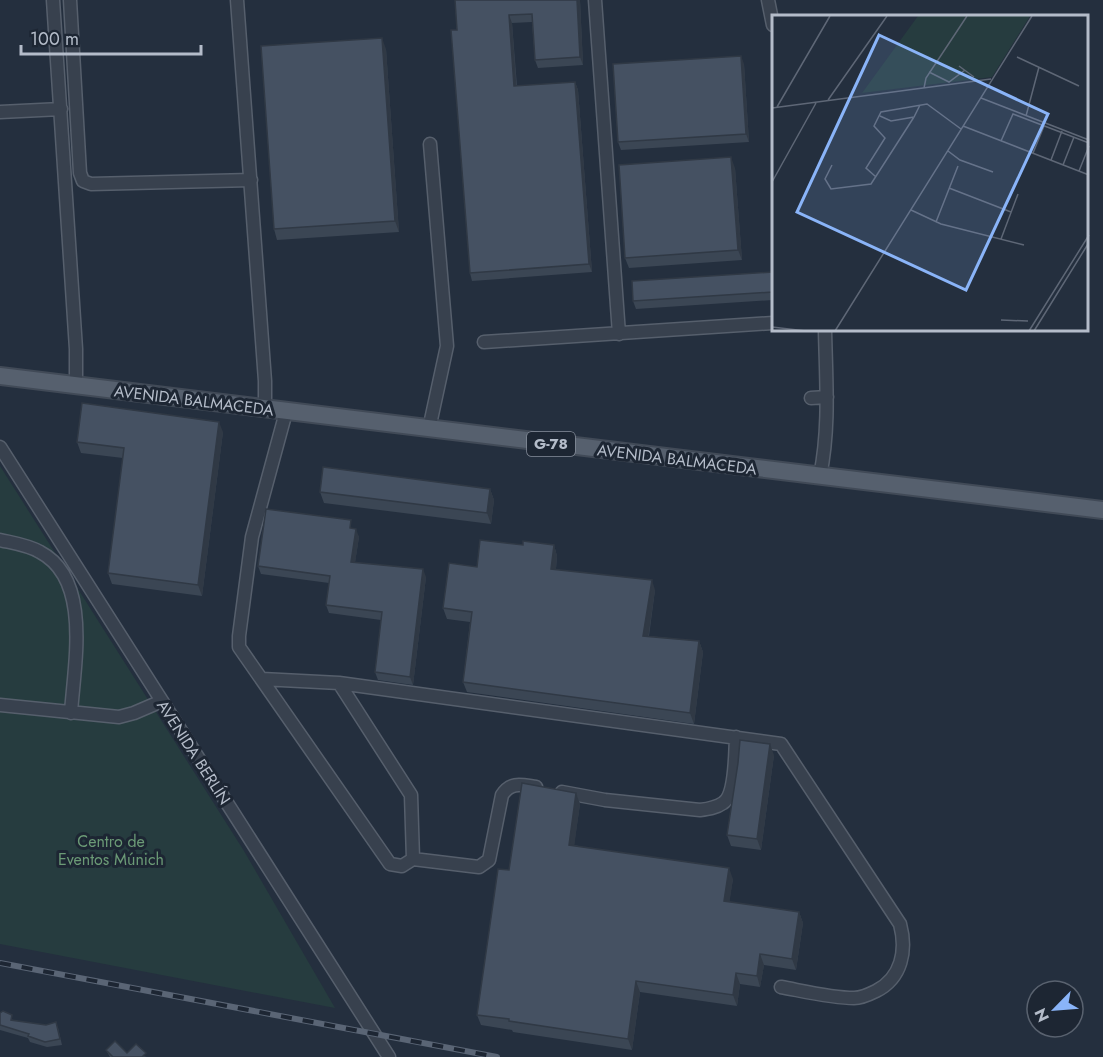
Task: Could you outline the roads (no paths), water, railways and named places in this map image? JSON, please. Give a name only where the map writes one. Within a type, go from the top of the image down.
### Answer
[{"type":"main road","name":"AVENIDA BALMACEDA","points":[[0,376],[1103,510]]},
{"type":"street","points":[[53,0],[76,349],[76,385]]},
{"type":"street","points":[[70,0],[80,172],[83,181],[91,184],[250,180]]},
{"type":"street","points":[[237,0],[265,409]]},
{"type":"street","points":[[595,0],[618,334]]},
{"type":"street","points":[[768,0],[772,20]]},
{"type":"street","points":[[0,112],[61,109]]},
{"type":"street","points":[[429,429],[447,346],[430,144]]},
{"type":"street","points":[[484,342],[772,323]]},
{"type":"street","points":[[820,476],[826,446],[825,332]]},
{"type":"street","points":[[812,398],[827,397]]},
{"type":"street","points":[[286,412],[252,537],[239,647],[390,864],[402,866],[413,859],[479,867],[489,860],[502,795],[506,789],[516,784],[605,800],[700,810],[714,808],[726,802],[731,792],[736,738]]},
{"type":"street","name":"AVENIDA BERLÍN","points":[[0,447],[4,462],[162,701],[389,1057]]},
{"type":"street","points":[[0,540],[41,552],[62,572],[70,588],[76,616],[71,713]]},
{"type":"street","points":[[262,679],[339,683],[781,744],[900,924],[904,939],[903,955],[892,980],[856,999],[781,987]]},
{"type":"street","points":[[339,683],[411,795],[413,859]]},
{"type":"street","points":[[0,705],[119,717],[162,701]]},
{"type":"railway","points":[[0,963],[497,1057]]},
{"type":"park label","name":"Centro de Eventos Múnich","points":[[111,850]]}]
